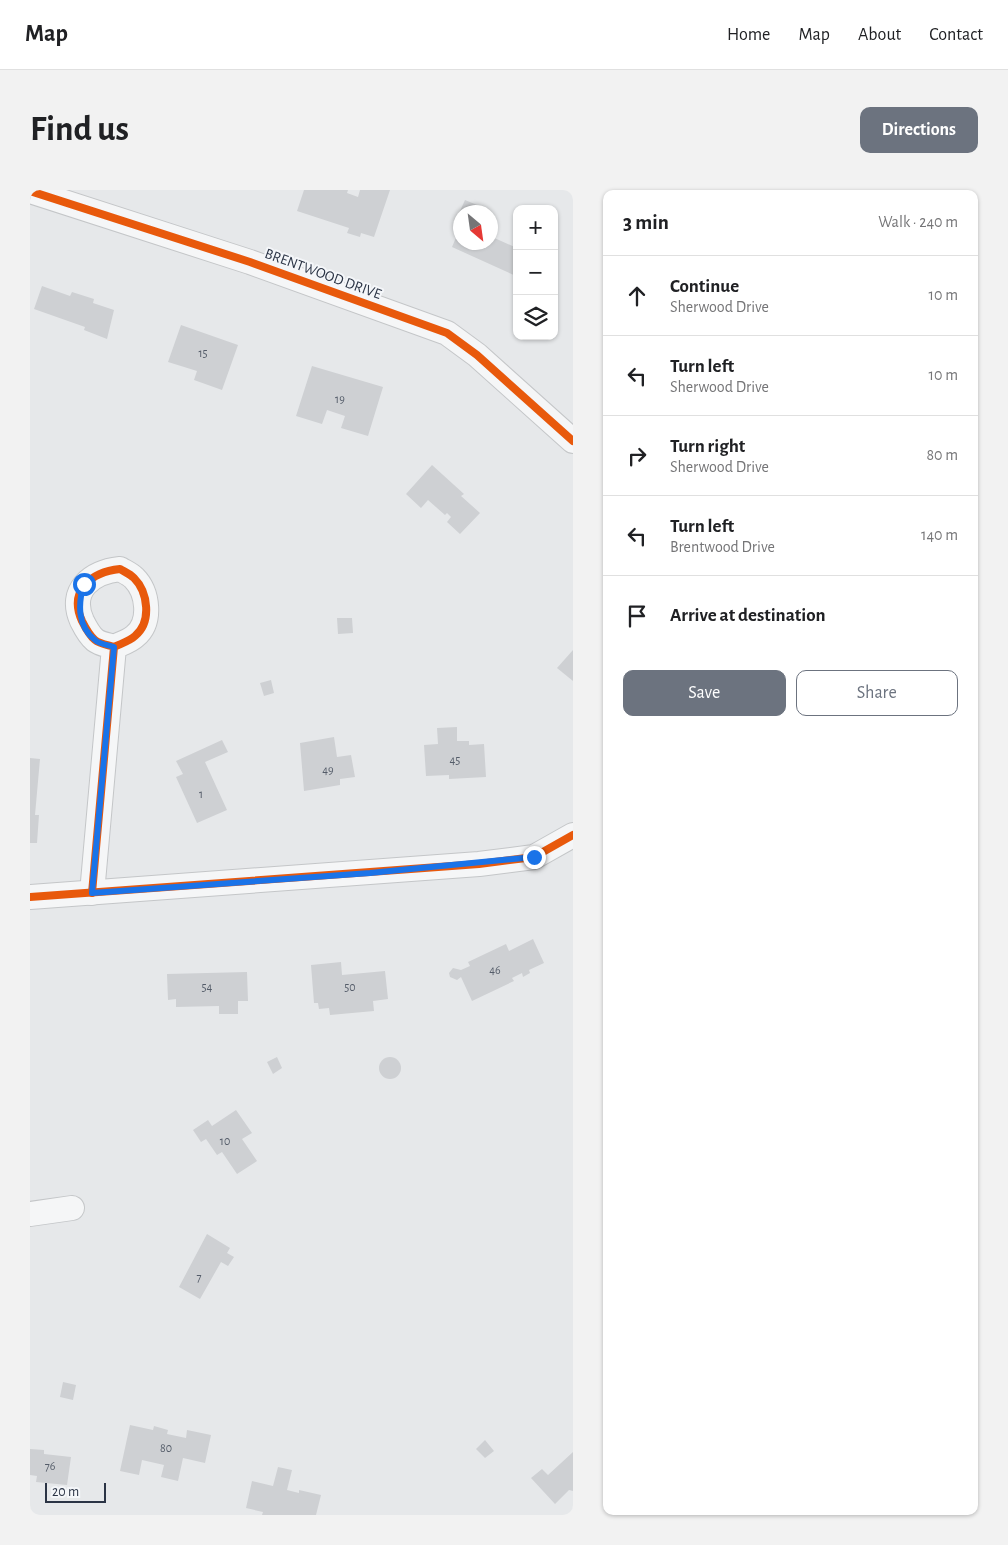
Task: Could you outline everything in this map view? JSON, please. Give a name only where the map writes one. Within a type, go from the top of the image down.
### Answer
[{"type":"street","name":"BRENTWOOD DRIVE","points":[[30,191],[250,262],[447,334],[477,355],[573,441]]},
{"type":"street","points":[[92,893],[114,647]]},
{"type":"street","points":[[30,897],[479,864],[534,857],[573,835]]},
{"type":"street","points":[[30,1214],[72,1208]]},
{"type":"building","points":[[304,190],[348,190],[347,193],[358,197],[360,190],[390,190],[374,237],[361,233],[360,237],[347,233],[349,228],[297,211]]},
{"type":"building","points":[[465,200],[477,205],[463,205]]},
{"type":"building","points":[[498,240],[513,246],[513,275],[459,250],[498,250]]},
{"type":"building","points":[[42,286],[70,296],[72,292],[94,299],[93,303],[114,310],[107,339],[84,330],[85,327],[34,309]]},
{"type":"building","points":[[181,325],[238,345],[222,390],[194,380],[197,371],[168,362]]},
{"type":"building","points":[[312,366],[383,387],[368,436],[341,428],[345,416],[327,410],[322,424],[296,416]]},
{"type":"building","points":[[432,465],[464,494],[461,496],[480,513],[460,534],[447,522],[451,517],[447,513],[445,515],[428,500],[421,508],[406,494]]},
{"type":"building","points":[[337,618],[352,618],[353,633],[338,634]]},
{"type":"building","points":[[573,650],[573,681],[557,668]]},
{"type":"building","points":[[271,680],[274,693],[264,696],[260,683]]},
{"type":"building","points":[[457,727],[457,741],[469,741],[469,745],[484,744],[486,777],[449,779],[449,775],[426,776],[424,745],[438,744],[437,728]]},
{"type":"building","points":[[334,737],[337,757],[351,755],[355,777],[340,779],[340,785],[304,791],[300,743]]},
{"type":"building","points":[[222,740],[228,752],[205,762],[227,810],[197,823],[176,777],[183,774],[176,761]]},
{"type":"building","points":[[30,758],[40,759],[35,815],[39,815],[37,843],[30,843]]},
{"type":"building","points":[[533,939],[544,963],[529,970],[530,973],[523,977],[522,973],[512,978],[514,981],[472,1001],[461,977],[457,980],[450,977],[449,973],[453,968],[461,970],[470,966],[468,962],[506,944],[509,951]]},
{"type":"building","points":[[341,962],[342,975],[385,971],[388,999],[373,1001],[374,1011],[330,1015],[329,1008],[319,1009],[318,1003],[314,1003],[311,965]]},
{"type":"building","points":[[247,972],[248,1001],[238,1001],[238,1014],[219,1014],[219,1006],[176,1007],[176,999],[168,1000],[167,974]]},
{"type":"building","points":[[277,1057],[282,1068],[273,1074],[267,1062]]},
{"type":"building","points":[[390,1057],[398,1060],[401,1068],[398,1076],[390,1079],[382,1076],[379,1068],[382,1060]]},
{"type":"building","points":[[236,1110],[252,1133],[242,1139],[257,1161],[237,1174],[222,1152],[217,1155],[206,1139],[201,1142],[193,1130],[208,1120],[212,1126]]},
{"type":"building","points":[[207,1234],[230,1248],[227,1253],[234,1257],[228,1266],[221,1262],[200,1299],[179,1287]]},
{"type":"building","points":[[63,1382],[76,1385],[73,1400],[60,1397]]},
{"type":"building","points":[[130,1425],[153,1430],[154,1426],[168,1430],[167,1434],[186,1438],[187,1430],[211,1435],[205,1463],[183,1458],[178,1481],[161,1477],[164,1465],[142,1460],[139,1475],[120,1471]]},
{"type":"building","points":[[485,1440],[494,1451],[485,1458],[476,1449]]},
{"type":"building","points":[[30,1449],[44,1450],[44,1454],[71,1457],[67,1485],[36,1482],[37,1476],[30,1475]]},
{"type":"building","points":[[573,1452],[573,1491],[569,1490],[555,1504],[531,1478],[542,1469],[548,1475]]},
{"type":"building","points":[[278,1467],[292,1470],[287,1490],[299,1493],[299,1490],[321,1495],[316,1515],[262,1515],[263,1512],[246,1508],[252,1481],[273,1486]]},
{"type":"cycle path","points":[[30,191],[250,262],[447,333],[477,355],[573,441]]},
{"type":"cycle path","points":[[92,893],[114,647],[99,642],[91,636],[78,610],[78,600],[85,584],[100,574],[120,569],[139,584],[145,599],[146,615],[144,623],[135,636],[114,647]]},
{"type":"cycle path","points":[[30,897],[479,864],[534,857],[573,835]]},
{"type":"route","points":[[84,584],[79,600],[79,614],[84,625],[95,640],[114,647],[92,893],[370,873],[479,864],[534,857]]}]
